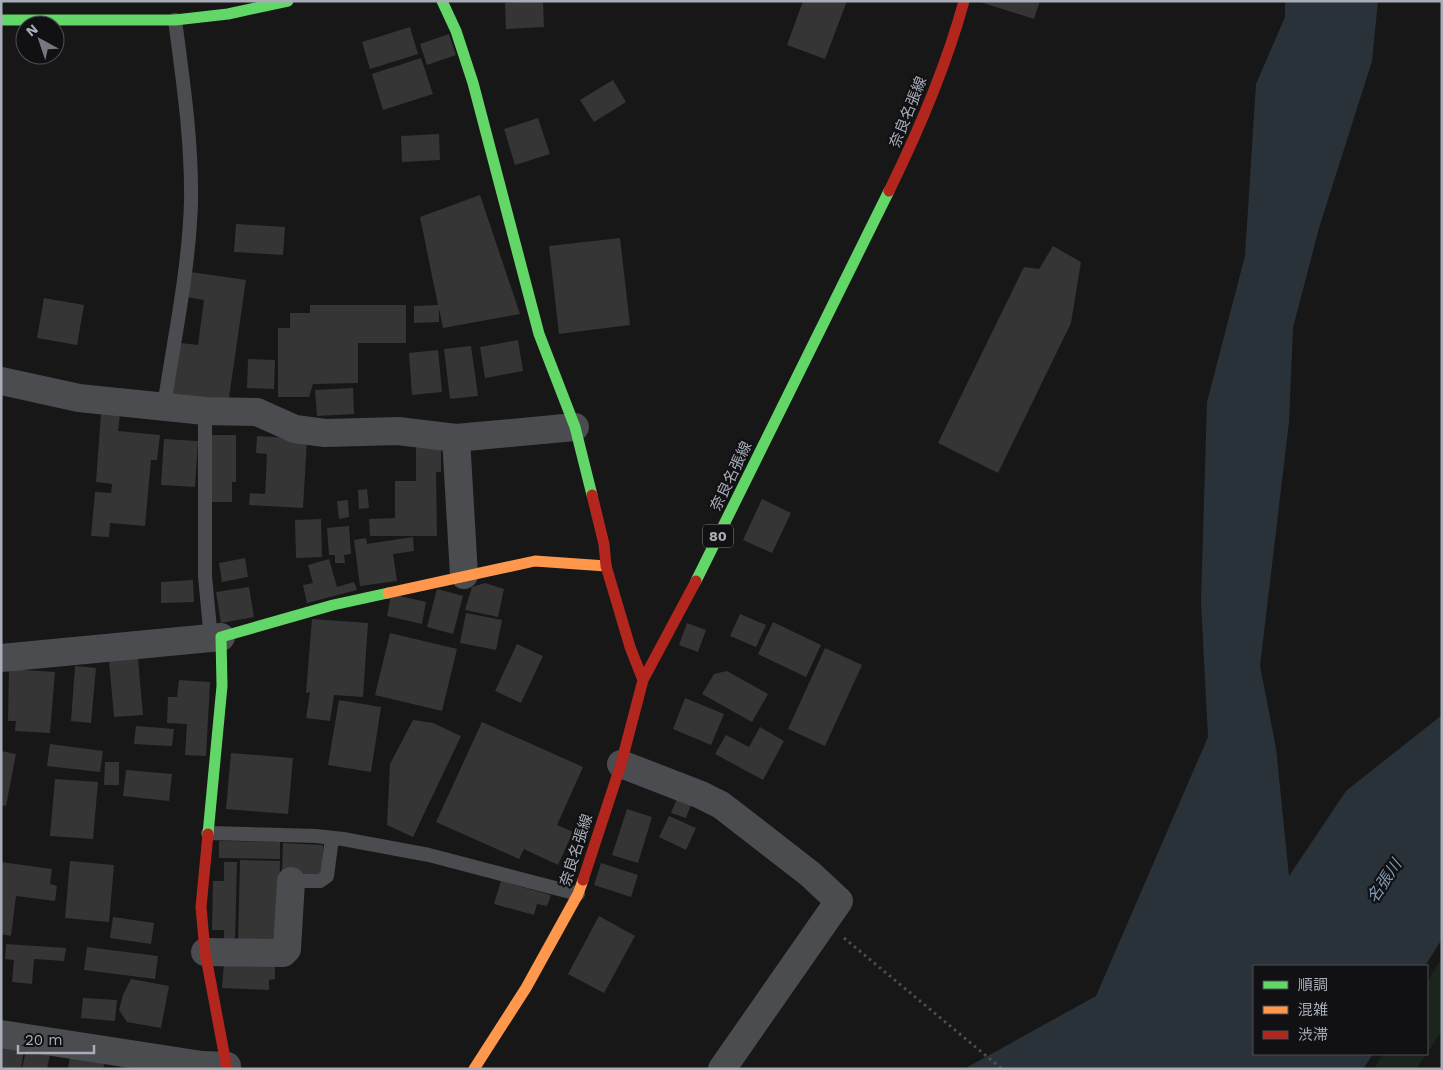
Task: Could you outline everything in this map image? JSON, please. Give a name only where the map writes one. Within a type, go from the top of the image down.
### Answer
[{"type":"street","points":[[2,25],[175,20],[228,14],[288,1]]},
{"type":"street","points":[[442,1],[456,31],[473,83],[539,334],[575,427],[604,544],[606,566],[630,647],[642,680]]},
{"type":"street","name":"奈良名張線","points":[[474,1069],[526,988],[578,894],[620,764],[642,680],[686,599],[912,145],[954,36],[964,1]]},
{"type":"street","points":[[1,381],[79,398],[205,411],[257,412],[295,429],[325,433],[398,430],[456,438],[575,427]]},
{"type":"street","points":[[456,438],[464,575]]},
{"type":"street","points":[[1,658],[214,637],[324,607],[535,561],[606,566]]},
{"type":"street","points":[[1,1034],[202,1065],[227,1067],[205,952],[201,907],[222,686],[214,637]]},
{"type":"street","points":[[620,764],[701,795],[728,811],[810,874],[840,901],[722,1069]]},
{"type":"street","points":[[205,952],[283,953],[287,949],[291,881]]},
{"type":"lane","points":[[164,406],[185,268],[191,203],[190,136],[175,20]]},
{"type":"lane","points":[[205,411],[205,576],[210,629],[214,637]]},
{"type":"lane","points":[[208,833],[332,838],[429,855],[578,894]]},
{"type":"lane","points":[[291,881],[320,881],[327,876],[332,838]]},
{"type":"path","points":[[824,922],[1002,1069]]},
{"type":"shaded area","points":[[1442,958],[1442,1031],[1428,1052],[1428,980]]},
{"type":"shaded area","points":[[1382,1055],[1426,1055],[1416,1069],[1374,1069]]},
{"type":"water","name":"名張川","points":[[1285,1],[1378,1],[1372,61],[1319,228],[1293,328],[1289,422],[1260,666],[1276,748],[1289,876],[1346,791],[1442,715],[1442,939],[1426,965],[1253,965],[1253,1055],[1372,1055],[1363,1069],[964,1069],[1096,996],[1208,737],[1201,601],[1207,402],[1245,256],[1256,84],[1285,17]]},
{"type":"building","points":[[543,1],[544,27],[506,29],[505,3]]},
{"type":"building","points":[[803,1],[847,1],[825,59],[787,45]]},
{"type":"building","points":[[977,1],[1040,1],[1034,19]]},
{"type":"building","points":[[410,27],[418,54],[370,69],[362,42]]},
{"type":"building","points":[[449,34],[456,55],[427,65],[420,44]]},
{"type":"building","points":[[421,58],[433,94],[383,110],[372,74]]},
{"type":"building","points":[[613,80],[626,102],[594,122],[580,100]]},
{"type":"building","points":[[538,118],[550,154],[515,165],[504,129]]},
{"type":"building","points":[[439,134],[440,160],[402,162],[401,136]]},
{"type":"building","points":[[480,195],[520,314],[443,328],[439,308],[439,322],[414,323],[414,306],[438,305],[420,217]]},
{"type":"building","points":[[236,224],[285,227],[283,255],[234,252]]},
{"type":"building","points":[[620,238],[630,325],[559,334],[549,246]]},
{"type":"building","points":[[1053,246],[1081,262],[1071,323],[998,473],[938,443],[1024,267],[1039,269]]},
{"type":"building","points":[[191,272],[246,280],[228,404],[172,397],[180,343],[198,345],[204,300],[187,297]]},
{"type":"building","points":[[44,298],[84,305],[77,345],[37,338]]},
{"type":"building","points":[[310,305],[406,305],[406,343],[358,343],[358,383],[313,384],[309,397],[278,397],[278,328],[290,328],[290,313],[310,313]]},
{"type":"building","points":[[518,340],[523,371],[485,378],[480,347]]},
{"type":"building","points":[[471,346],[478,396],[450,399],[444,349]]},
{"type":"building","points":[[438,350],[442,392],[412,395],[409,353]]},
{"type":"building","points":[[248,359],[275,360],[274,389],[247,388]]},
{"type":"building","points":[[353,388],[354,414],[317,416],[315,390]]},
{"type":"building","points":[[101,413],[120,414],[118,431],[160,435],[157,460],[151,460],[145,526],[110,523],[109,537],[91,536],[95,492],[111,493],[112,484],[96,482]]},
{"type":"building","points":[[212,435],[236,435],[236,482],[232,482],[232,502],[211,502]]},
{"type":"building","points":[[257,436],[307,439],[303,508],[249,505],[250,493],[265,494],[267,454],[256,453]]},
{"type":"building","points":[[164,439],[198,441],[195,487],[161,485]]},
{"type":"building","points":[[416,443],[441,443],[441,472],[436,472],[437,536],[370,536],[369,519],[395,518],[395,481],[416,481]]},
{"type":"building","points":[[367,489],[369,508],[359,509],[358,490]]},
{"type":"building","points":[[762,499],[791,513],[772,553],[743,540]]},
{"type":"building","points":[[348,500],[349,517],[339,519],[337,501]]},
{"type":"building","points":[[321,519],[322,557],[296,558],[295,520]]},
{"type":"building","points":[[349,526],[351,554],[344,555],[345,563],[335,563],[335,555],[329,555],[327,528]]},
{"type":"building","points":[[413,537],[414,551],[393,554],[397,581],[360,586],[354,540],[366,538],[367,544]]},
{"type":"building","points":[[245,558],[248,577],[222,582],[219,563]]},
{"type":"building","points":[[329,559],[337,587],[354,582],[357,590],[307,603],[303,585],[313,583],[308,565]]},
{"type":"building","points":[[193,580],[194,602],[161,603],[161,582]]},
{"type":"building","points":[[485,583],[504,589],[498,617],[465,610],[472,587]]},
{"type":"building","points":[[249,587],[254,617],[221,623],[216,592]]},
{"type":"building","points":[[437,589],[463,596],[453,634],[427,627]]},
{"type":"building","points":[[391,594],[426,602],[422,624],[387,616]]},
{"type":"building","points":[[466,613],[502,620],[496,650],[460,643]]},
{"type":"building","points":[[740,614],[766,625],[756,647],[730,636]]},
{"type":"building","points":[[312,619],[368,623],[363,697],[334,695],[330,721],[306,718],[310,692],[306,693]]},
{"type":"building","points":[[773,622],[821,645],[806,677],[758,654]]},
{"type":"building","points":[[687,623],[706,630],[698,652],[679,645]]},
{"type":"building","points":[[390,633],[457,649],[442,711],[375,695]]},
{"type":"building","points":[[517,644],[543,656],[521,703],[495,691]]},
{"type":"building","points":[[825,648],[862,665],[825,746],[788,729]]},
{"type":"building","points":[[138,658],[143,715],[114,717],[109,660]]},
{"type":"building","points":[[75,666],[96,668],[91,723],[71,721]]},
{"type":"building","points":[[9,669],[55,672],[50,733],[15,731],[16,721],[8,721]]},
{"type":"building","points":[[727,671],[768,694],[752,722],[702,694],[714,674]]},
{"type":"building","points":[[179,680],[210,682],[206,756],[185,755],[187,724],[167,723],[168,697],[177,697]]},
{"type":"building","points":[[685,698],[724,714],[711,745],[673,729]]},
{"type":"building","points":[[339,700],[381,707],[371,772],[328,765]]},
{"type":"building","points":[[413,720],[433,723],[461,736],[413,837],[387,825],[390,764]]},
{"type":"building","points":[[482,722],[583,767],[557,825],[573,832],[558,865],[524,849],[519,859],[436,822]]},
{"type":"building","points":[[136,726],[174,729],[172,746],[134,744]]},
{"type":"building","points":[[760,727],[784,741],[763,780],[715,754],[726,735],[749,747]]},
{"type":"building","points":[[50,744],[103,751],[100,772],[47,766]]},
{"type":"building","points":[[1,751],[16,754],[6,806],[1,805]]},
{"type":"building","points":[[231,753],[293,758],[288,814],[226,809]]},
{"type":"building","points":[[105,762],[119,762],[119,785],[104,785]]},
{"type":"building","points":[[126,770],[172,774],[169,801],[123,796]]},
{"type":"building","points":[[55,779],[98,782],[93,839],[50,836]]},
{"type":"building","points":[[678,796],[692,802],[686,818],[671,813]]},
{"type":"building","points":[[627,809],[652,817],[638,863],[612,855]]},
{"type":"building","points":[[669,816],[696,828],[686,850],[659,837]]},
{"type":"building","points":[[219,841],[280,842],[280,859],[219,858]]},
{"type":"building","points":[[283,843],[323,845],[322,876],[282,874]]},
{"type":"building","points":[[240,860],[280,861],[278,943],[238,942]]},
{"type":"building","points":[[70,861],[114,865],[109,922],[65,918]]},
{"type":"building","points":[[1,862],[52,869],[50,884],[57,886],[55,901],[16,896],[11,936],[1,934]]},
{"type":"building","points":[[224,862],[237,862],[235,943],[224,944],[224,930],[212,930],[213,881],[224,881]]},
{"type":"building","points":[[601,863],[638,875],[631,897],[594,885]]},
{"type":"building","points":[[501,881],[551,895],[547,906],[537,904],[534,915],[494,904]]},
{"type":"building","points":[[599,916],[635,936],[604,993],[568,974]]},
{"type":"building","points":[[113,917],[154,923],[151,944],[110,938]]},
{"type":"building","points":[[6,944],[66,948],[64,961],[34,959],[32,984],[12,982],[14,960],[5,959]]},
{"type":"building","points":[[87,947],[158,956],[155,979],[84,970]]},
{"type":"building","points":[[224,963],[275,964],[275,979],[269,980],[269,990],[222,988]]},
{"type":"building","points":[[131,979],[169,986],[161,1028],[127,1022],[119,1010],[123,995]]},
{"type":"building","points":[[83,998],[117,1000],[115,1021],[81,1018]]},
{"type":"building","points":[[1,1045],[24,1050],[21,1069],[1,1069]]},
{"type":"building","points":[[26,1050],[50,1054],[47,1069],[22,1069]]},
{"type":"building","points":[[70,1056],[105,1062],[103,1069],[68,1069]]},
{"type":"traffic: fast","points":[[1,20],[175,20],[228,14],[288,1]]},
{"type":"traffic: fast","points":[[442,1],[456,31],[473,83],[539,334],[575,427],[592,495]]},
{"type":"traffic: fast","points":[[696,581],[889,191]]},
{"type":"traffic: fast","points":[[208,834],[222,686],[221,637],[333,605],[388,593]]},
{"type":"traffic: slow","points":[[388,593],[535,561],[606,566]]},
{"type":"traffic: slow","points":[[474,1069],[526,988],[578,894],[583,880]]},
{"type":"traffic: jam","points":[[889,191],[931,98],[949,50],[964,1]]},
{"type":"traffic: jam","points":[[592,495],[604,544],[606,566],[630,647],[643,680]]},
{"type":"traffic: jam","points":[[583,880],[621,764],[643,680],[696,581]]},
{"type":"traffic: jam","points":[[208,834],[201,907],[205,952],[227,1069]]}]
